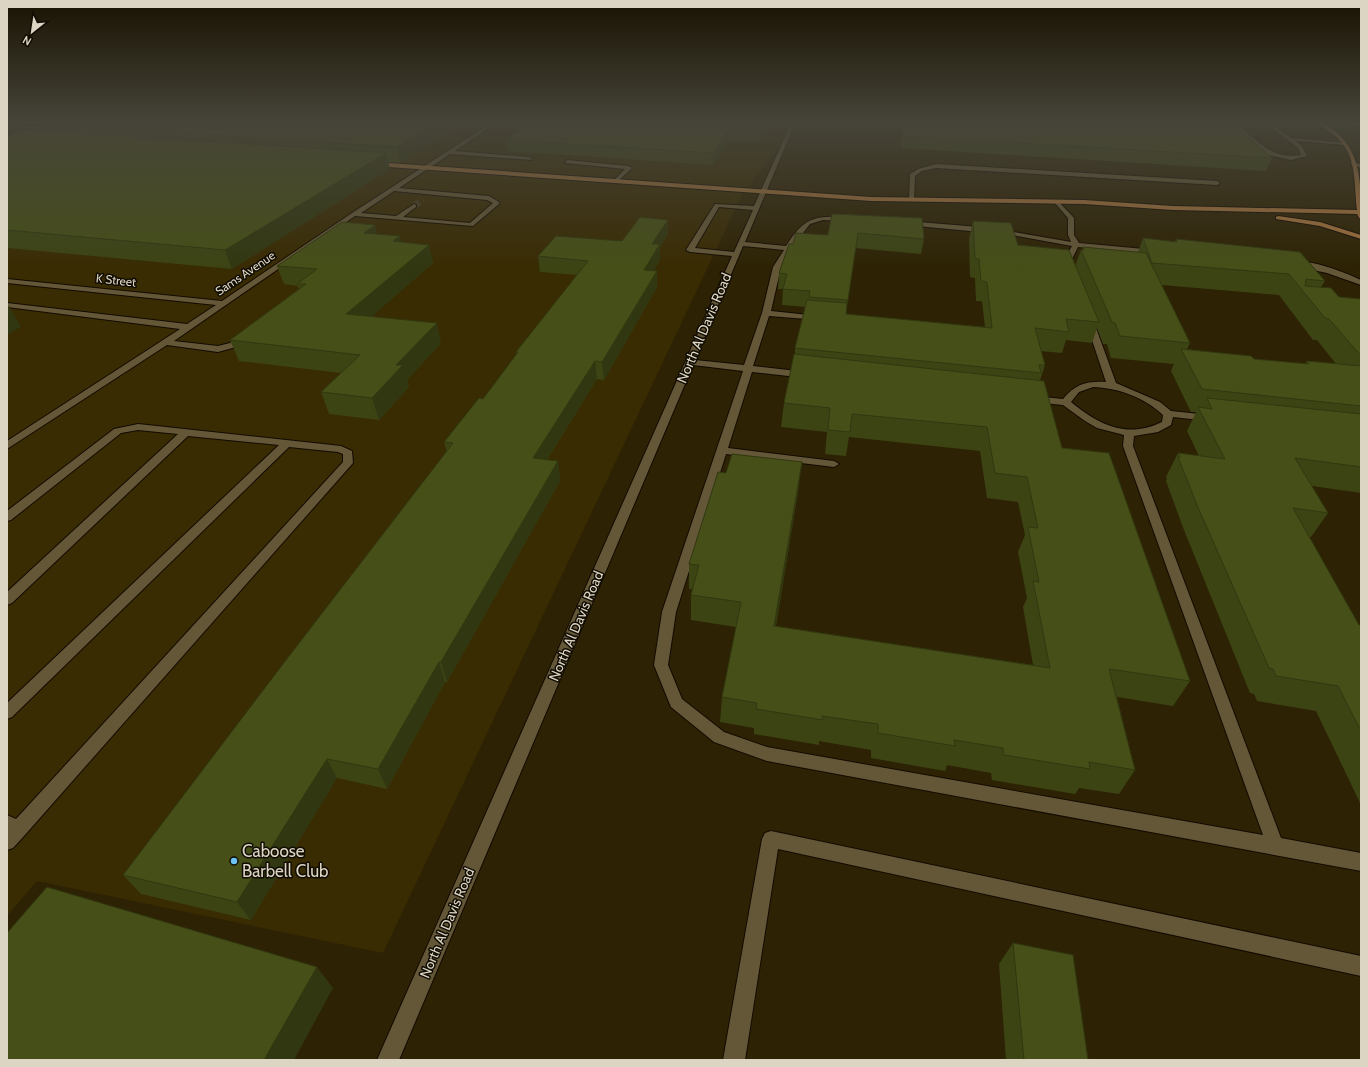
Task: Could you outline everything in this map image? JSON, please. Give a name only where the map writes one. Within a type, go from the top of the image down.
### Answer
[{"type":"main road","points":[[467,171],[871,199],[1057,202],[1173,208],[1361,214],[1355,171]]},
{"type":"main road","points":[[1173,208],[1316,223],[1344,229],[1361,237]]},
{"type":"street","name":"Sams Avenue","points":[[7,446],[188,327],[354,214],[422,171]]},
{"type":"street","points":[[616,181],[626,171]]},
{"type":"street","name":"North Al Davis Road","points":[[388,1060],[773,171]]},
{"type":"street","points":[[911,200],[912,175],[919,171]]},
{"type":"street","points":[[1015,171],[1217,183]]},
{"type":"street","points":[[354,214],[471,225],[497,202],[489,198],[393,189]]},
{"type":"street","points":[[424,199],[432,192]]},
{"type":"street","points":[[1057,202],[1071,218],[1070,235],[1076,246]]},
{"type":"street","points":[[757,208],[717,205],[690,250],[788,248]]},
{"type":"street","points":[[397,218],[414,206]]},
{"type":"street","points":[[853,220],[822,218],[808,223],[788,248],[777,267],[766,313],[669,612],[661,665],[676,703],[719,737],[767,754],[1275,845],[1361,862]]},
{"type":"street","points":[[898,223],[999,230],[1039,236],[1076,246],[1166,253]]},
{"type":"street","points":[[1072,277],[1066,263],[1076,246]]},
{"type":"street","points":[[1286,263],[1314,266],[1361,282]]},
{"type":"street","name":"K Street","points":[[7,281],[222,303]]},
{"type":"street","points":[[7,305],[188,327]]},
{"type":"street","points":[[1086,312],[1112,385]]},
{"type":"street","points":[[766,313],[827,318]]},
{"type":"street","points":[[164,342],[218,349],[233,344],[255,327]]},
{"type":"street","points":[[690,362],[819,377]]},
{"type":"street","points":[[1066,402],[1076,390],[1092,384],[1112,385],[1139,394],[1157,404],[1168,414],[1222,420]]},
{"type":"street","points":[[1026,398],[1066,402],[1076,412],[1102,427],[1128,435],[1155,431],[1167,423],[1168,414]]},
{"type":"street","points":[[7,517],[118,431],[138,427],[341,449],[348,454],[348,462],[11,832]]},
{"type":"street","points":[[7,600],[186,432]]},
{"type":"street","points":[[1128,435],[1128,446],[1275,845]]},
{"type":"street","points":[[7,713],[287,443]]},
{"type":"street","points":[[722,450],[834,464]]},
{"type":"street","points":[[734,1060],[771,839],[1361,966]]},
{"type":"shaded area","points":[[7,171],[760,171],[742,195],[383,953],[37,881],[7,916]]},
{"type":"building","points":[[7,171],[356,171],[225,250],[7,230]]},
{"type":"building","points":[[832,214],[922,218],[924,239],[858,233],[848,300],[809,297],[810,291],[783,289],[787,274],[779,273],[789,244],[793,244],[796,233],[828,235]]},
{"type":"building","points":[[640,217],[668,220],[652,244],[660,244],[644,270],[657,271],[602,362],[595,361],[533,458],[558,461],[441,662],[439,662],[378,769],[327,759],[237,902],[123,875],[453,443],[444,442],[479,398],[483,399],[518,352],[516,352],[588,261],[538,256],[556,236],[622,241]]},
{"type":"building","points":[[973,221],[1011,223],[1018,245],[1069,250],[1099,322],[1066,319],[1069,332],[1035,328],[1045,365],[1039,365],[1041,373],[795,348],[807,300],[847,303],[846,314],[992,328],[987,282],[981,281],[979,259],[975,258]]},
{"type":"building","points":[[342,222],[375,225],[364,233],[400,236],[393,241],[429,245],[346,314],[437,323],[396,365],[403,365],[372,398],[321,392],[360,355],[230,340],[306,284],[297,284],[317,269],[277,266]]},
{"type":"building","points":[[1143,238],[1177,242],[1176,239],[1300,252],[1325,281],[1306,279],[1305,286],[1331,288],[1339,297],[1361,299],[1361,356],[1329,319],[1325,318],[1289,274],[1152,263]]},
{"type":"building","points":[[1083,247],[1146,253],[1190,343],[1120,336],[1115,323],[1112,322],[1081,250],[1084,250]]},
{"type":"building","points":[[1181,349],[1251,356],[1254,359],[1309,364],[1307,361],[1361,366],[1361,406],[1202,389]]},
{"type":"building","points":[[794,354],[1044,381],[1062,448],[1109,453],[1190,681],[1109,669],[1135,770],[1089,762],[1090,769],[1004,755],[1003,748],[954,740],[955,746],[878,733],[878,724],[822,716],[823,720],[756,709],[757,703],[722,697],[741,602],[691,595],[699,565],[689,564],[718,472],[726,473],[732,454],[802,462],[774,626],[1050,668],[1033,581],[1039,582],[1028,527],[1038,528],[1027,477],[995,473],[987,427],[852,414],[850,432],[828,430],[830,408],[784,403]]},
{"type":"building","points":[[1207,398],[1361,414],[1361,467],[1295,458],[1328,513],[1293,508],[1359,625],[1361,625],[1361,731],[1338,686],[1276,676],[1273,669],[1269,668],[1197,505],[1178,457],[1180,457],[1178,453],[1225,459],[1198,407],[1212,409]]},
{"type":"building","points":[[47,887],[317,967],[264,1060],[7,1060],[7,933]]},
{"type":"building","points":[[1013,943],[1073,955],[1088,1060],[1024,1060]]},
{"type":"tunnel","points":[[414,206],[423,199]]},
{"type":"place","name":"Caboose Barbell Club","points":[[234,861]]}]
